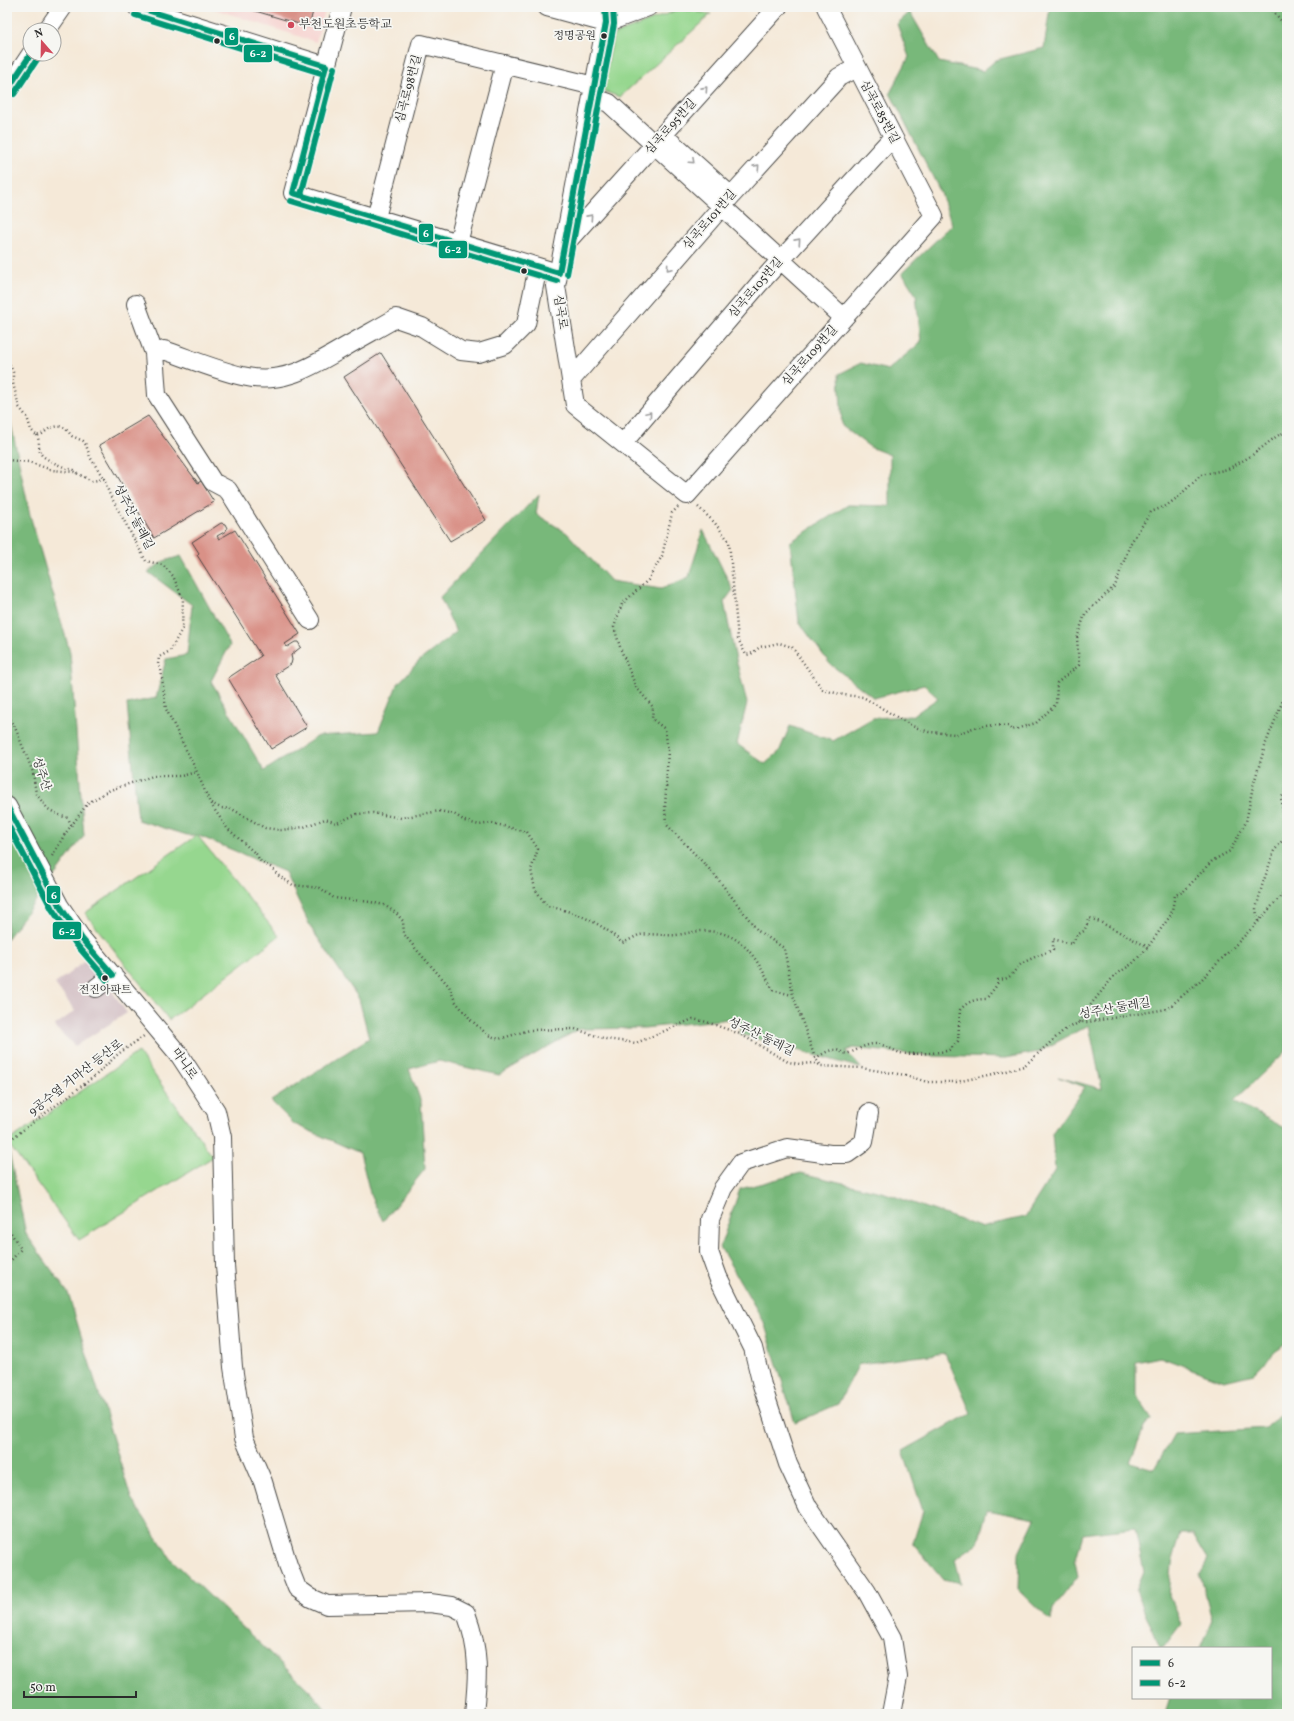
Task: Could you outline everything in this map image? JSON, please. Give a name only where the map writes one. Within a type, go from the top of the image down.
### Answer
[{"type":"street","points":[[53,22],[63,7]]},
{"type":"street","points":[[137,7],[326,66]]},
{"type":"street","points":[[342,7],[293,193],[559,273]]},
{"type":"street","points":[[547,7],[605,15],[648,7]]},
{"type":"street","name":"심곡로95번길","points":[[564,246],[778,7]]},
{"type":"street","name":"심곡로85번길","points":[[826,7],[856,68],[934,216]]},
{"type":"street","name":"심곡로","points":[[605,15],[593,92],[556,286],[575,404],[687,495]]},
{"type":"street","name":"심곡로98번길","points":[[376,218],[421,44],[504,64],[593,92],[659,140],[726,201],[781,260],[844,318]]},
{"type":"street","points":[[7,90],[26,62]]},
{"type":"street","points":[[458,243],[504,64]]},
{"type":"street","name":"심곡로101번길","points":[[572,380],[726,201],[838,77],[856,68]]},
{"type":"street","name":"심곡로105번길","points":[[623,443],[781,260],[893,137]]},
{"type":"street","name":"심곡로109번길","points":[[687,495],[934,216]]},
{"type":"street","points":[[154,353],[164,350],[205,365],[244,376],[268,378],[286,376],[304,370],[396,318],[422,327],[461,351],[479,353],[505,345],[526,324],[538,267]]},
{"type":"street","points":[[136,304],[154,353],[157,395],[213,482],[228,490],[310,620]]},
{"type":"street","name":"마니로","points":[[7,806],[59,905],[78,933],[180,1056],[216,1111],[222,1137],[225,1265],[233,1367],[244,1438],[263,1482],[288,1565],[297,1588],[311,1598],[327,1605],[430,1603],[452,1606],[466,1613],[474,1635],[478,1672],[474,1714]]},
{"type":"street","points":[[96,988],[113,975]]},
{"type":"street","points":[[869,1113],[864,1142],[847,1154],[830,1154],[787,1148],[741,1163],[723,1188],[710,1219],[709,1252],[718,1277],[753,1348],[762,1385],[788,1464],[808,1507],[867,1592],[892,1638],[898,1677],[891,1714]]},
{"type":"path","points":[[1270,7],[1287,28]]},
{"type":"path","points":[[7,357],[14,372],[13,383],[18,407],[27,417],[33,433],[38,435],[50,428],[59,426],[64,428],[72,436],[83,441],[90,457],[104,479]]},
{"type":"path","points":[[821,1066],[815,1058],[792,995],[784,948],[758,931],[714,874],[666,824],[665,808],[668,750],[665,729],[652,719],[653,706],[636,687],[620,650],[614,627],[622,604],[648,580],[662,556],[672,513],[687,495],[714,522],[729,541],[738,640],[746,655],[751,654],[760,647],[779,643],[792,648],[823,690],[844,695],[863,697],[912,726],[929,732],[957,734],[974,728],[987,726],[1008,726],[1012,730],[1036,723],[1056,704],[1057,683],[1079,665],[1077,638],[1085,614],[1115,586],[1130,544],[1151,512],[1166,506],[1178,497],[1201,475],[1228,469],[1251,456],[1287,431]]},
{"type":"path","points":[[38,435],[40,454],[66,469],[74,470],[78,474]]},
{"type":"path","name":"성주산 둘레길","points":[[7,460],[29,462],[52,470],[78,474],[92,481],[104,479],[109,493],[146,561],[163,565],[173,576],[182,599],[182,629],[170,651],[159,657],[158,664],[161,670],[166,709],[197,772],[210,803],[227,828],[256,854],[261,862],[272,868],[279,876],[293,885],[320,888],[334,898],[384,905],[396,913],[403,921],[404,934],[449,986],[455,1001],[472,1021],[488,1035],[499,1039],[530,1030],[575,1029],[606,1039],[636,1043],[693,1019],[707,1022],[740,1034],[788,1062],[800,1064],[814,1063],[821,1066],[876,1070],[905,1075],[928,1082],[956,1082],[1024,1066],[1063,1031],[1080,1022],[1167,1009],[1201,980],[1258,922],[1287,889]]},
{"type":"path","points":[[1080,1022],[1092,1003],[1114,976],[1132,964],[1148,947],[1171,915],[1175,895],[1183,892],[1212,861],[1230,851],[1246,822],[1253,786],[1266,743],[1287,690]]},
{"type":"path","name":"성주산","points":[[7,716],[14,725],[33,772],[36,794],[48,809],[68,818],[72,826]]},
{"type":"path","points":[[42,873],[88,803],[110,790],[153,776],[181,776],[197,772]]},
{"type":"path","points":[[1258,922],[1256,909],[1262,886],[1274,851],[1286,832],[1281,798],[1285,793],[1287,779]]},
{"type":"path","points":[[210,803],[221,808],[232,809],[265,828],[281,830],[304,827],[325,819],[337,823],[357,814],[373,813],[401,818],[439,811],[454,814],[465,821],[479,825],[492,823],[527,832],[538,849],[531,870],[535,889],[547,906],[571,911],[611,931],[622,943],[640,935],[678,935],[705,930],[730,935],[744,944],[760,964],[773,990],[792,995]]},
{"type":"path","points":[[815,1058],[830,1050],[844,1054],[863,1046],[875,1044],[886,1046],[901,1053],[937,1053],[948,1050],[958,1041],[960,1010],[966,1003],[977,999],[986,999],[997,985],[998,980],[1006,979],[1012,976],[1021,964],[1053,950],[1053,939],[1072,944],[1077,935],[1084,931],[1090,918],[1148,947]]},
{"type":"path","name":"9공수옆 거마산 등산로","points":[[7,1142],[95,1076],[118,1054],[134,1044],[155,1026]]},
{"type":"path","points":[[7,1233],[11,1233],[21,1249],[8,1264],[7,1276]]},
{"type":"shaded area","name":"부천도원초등학교","points":[[208,7],[326,7],[316,42]]},
{"type":"shaded area","points":[[89,958],[127,1013],[75,1046],[54,1026],[75,1011],[55,984]]},
{"type":"green space","points":[[1050,7],[1287,7],[1287,1050],[1234,1101],[1285,1128],[1287,1134],[1287,1221],[1285,1222],[1287,1225],[1287,1344],[1276,1351],[1254,1374],[1224,1381],[1160,1357],[1136,1362],[1136,1395],[1152,1419],[1145,1425],[1130,1462],[1154,1469],[1174,1434],[1266,1428],[1287,1406],[1287,1714],[1165,1714],[1170,1699],[1272,1699],[1272,1647],[1200,1647],[1212,1619],[1200,1574],[1208,1559],[1193,1534],[1180,1534],[1173,1556],[1169,1595],[1181,1624],[1164,1647],[1160,1647],[1136,1591],[1144,1572],[1135,1528],[1083,1534],[1075,1562],[1078,1576],[1053,1609],[1051,1621],[1018,1589],[1019,1553],[1035,1519],[987,1510],[978,1543],[955,1559],[961,1583],[943,1579],[913,1543],[923,1511],[903,1451],[971,1413],[945,1353],[859,1364],[838,1404],[795,1423],[764,1322],[720,1247],[740,1189],[801,1173],[885,1193],[980,1227],[1025,1217],[1055,1170],[1052,1133],[1085,1087],[1058,1077],[1102,1089],[1089,1025],[1038,1052],[1006,1058],[928,1056],[853,1048],[846,1051],[861,1068],[740,1034],[739,1018],[644,1028],[579,1029],[499,1075],[439,1061],[409,1069],[421,1102],[425,1169],[383,1221],[371,1197],[360,1153],[294,1124],[271,1101],[369,1038],[359,999],[311,928],[285,872],[197,835],[187,835],[138,820],[127,704],[156,698],[166,659],[187,655],[192,605],[148,572],[164,561],[181,556],[230,645],[211,681],[264,771],[318,736],[378,732],[397,685],[418,662],[456,632],[440,597],[539,494],[536,514],[567,533],[611,581],[661,589],[689,577],[703,530],[733,590],[724,602],[747,703],[737,744],[765,764],[779,752],[790,726],[833,741],[873,718],[912,716],[938,698],[924,685],[874,698],[830,664],[799,622],[790,542],[848,505],[890,506],[890,455],[870,447],[842,426],[839,374],[861,363],[888,370],[921,342],[916,295],[902,273],[952,225],[941,193],[890,93],[909,57],[897,24],[910,12],[939,62],[983,71],[996,60],[1044,48]]},
{"type":"green space","name":"정명공원","points":[[680,9],[711,14],[620,97],[603,91],[613,35]]},
{"type":"green space","points":[[7,405],[30,515],[70,652],[84,836],[7,939]]},
{"type":"green space","points":[[197,835],[279,936],[169,1020],[85,913]]},
{"type":"green space","points":[[138,1052],[213,1157],[79,1240],[7,1142]]},
{"type":"green space","points":[[7,1142],[26,1234],[68,1293],[131,1498],[172,1560],[312,1693],[330,1714],[7,1714]]},
{"type":"building","points":[[242,7],[314,7],[309,27]]},
{"type":"building","points":[[381,353],[486,520],[450,541],[344,377]]},
{"type":"building","points":[[148,416],[198,483],[201,481],[214,502],[154,538],[99,445]]},
{"type":"building","points":[[221,523],[225,524],[227,528],[226,531],[217,536],[219,539],[235,530],[300,634],[285,644],[287,647],[295,642],[298,642],[301,647],[291,655],[291,664],[275,674],[307,727],[271,749],[228,678],[261,656],[197,555],[199,553],[192,542]]},
{"type":"transit line","name":"6","points":[[137,7],[326,66]]},
{"type":"transit line","name":"6","points":[[559,273],[606,23],[605,7]]},
{"type":"transit line","name":"6-2","points":[[567,274],[614,24],[613,7]]},
{"type":"transit line","name":"6-2","points":[[135,15],[324,74]]},
{"type":"transit line","name":"6","points":[[7,90],[26,62]]},
{"type":"transit line","name":"6-2","points":[[14,94],[35,62]]},
{"type":"transit line","name":"6","points":[[293,193],[326,66]]},
{"type":"transit line","name":"6-2","points":[[301,195],[334,68]]},
{"type":"transit line","name":"6","points":[[293,193],[559,273]]},
{"type":"transit line","name":"6-2","points":[[291,201],[557,281]]},
{"type":"transit line","name":"6","points":[[7,806],[59,905],[82,939],[113,975]]},
{"type":"transit line","name":"6-2","points":[[7,823],[52,909],[76,944],[107,980]]},
{"type":"place","name":"부천도원초등학교","points":[[291,25]]},
{"type":"place","name":"정명공원","points":[[604,36]]},
{"type":"place","name":"전진아파트","points":[[105,978]]}]
